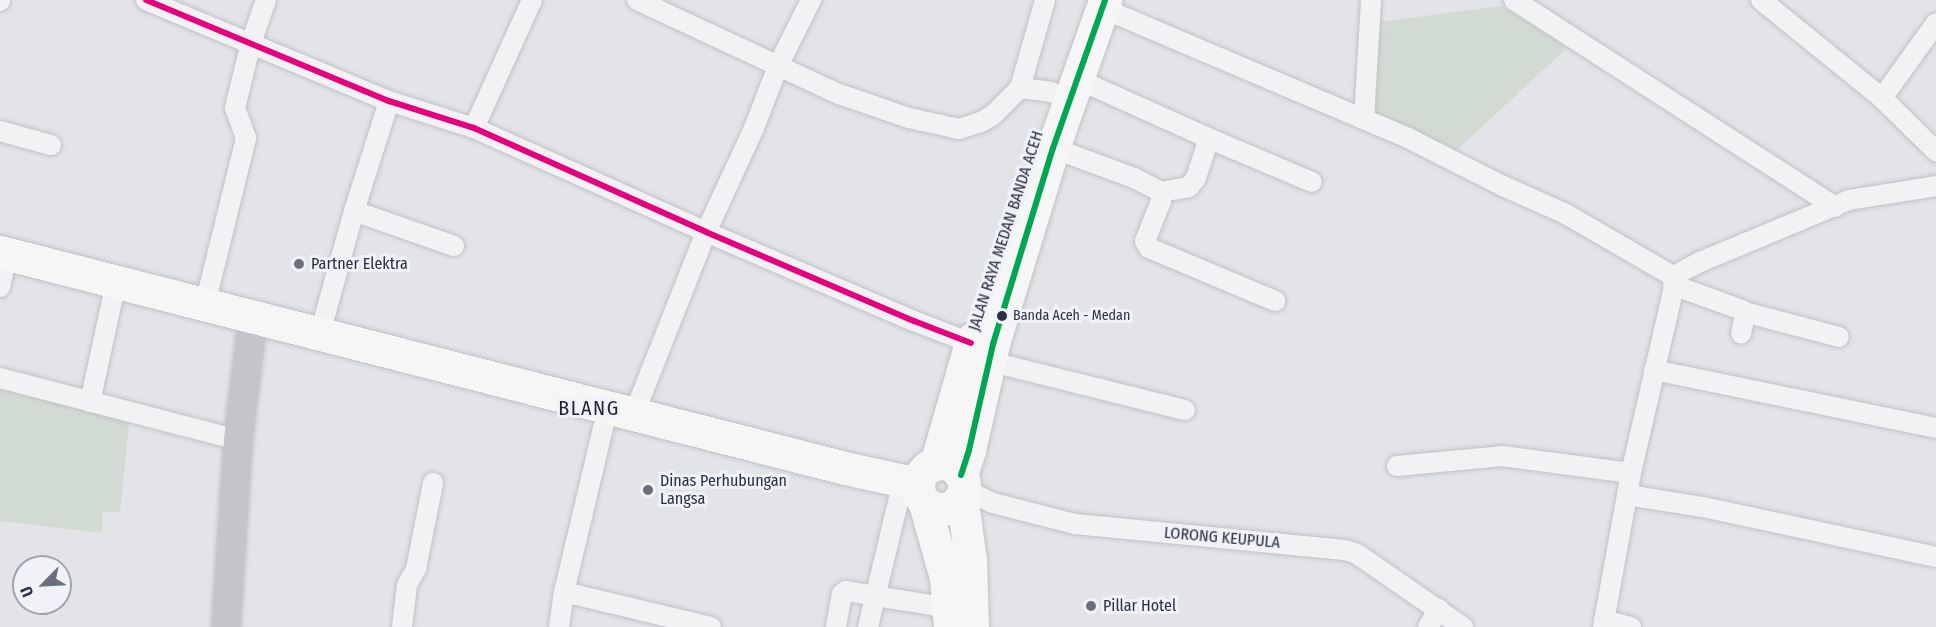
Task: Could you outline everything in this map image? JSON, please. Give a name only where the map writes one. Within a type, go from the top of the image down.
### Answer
[{"type":"highway","name":"JALAN RAYA MEDAN BANDA ACEH","points":[[938,485],[979,352],[1054,90],[1097,3]]},
{"type":"highway","name":"JALAN RAYA MEDAN BANDA ACEH","points":[[979,352],[1053,148],[1054,90]]},
{"type":"highway","points":[[4,253],[621,411],[938,485]]},
{"type":"main road","points":[[225,627],[238,440],[253,317]]},
{"type":"main road","points":[[938,485],[971,560],[957,621]]},
{"type":"street","points":[[146,0],[389,101],[474,128],[706,232],[914,321],[979,352],[1185,410]]},
{"type":"street","points":[[205,304],[246,138],[235,108],[251,43],[266,0]]},
{"type":"street","points":[[474,128],[532,0]]},
{"type":"street","points":[[637,0],[839,94],[909,118],[959,129],[981,123],[993,115],[1054,90],[1215,141],[1312,182]]},
{"type":"street","points":[[559,627],[564,592],[621,411],[754,128],[778,66],[811,0]]},
{"type":"street","points":[[1045,0],[1054,90]]},
{"type":"street","points":[[1364,119],[1371,0]]},
{"type":"street","points":[[1514,0],[1835,207]]},
{"type":"street","points":[[1761,0],[1882,98],[1936,151]]},
{"type":"street","points":[[1097,3],[1364,119],[1564,213],[1674,282],[1744,312],[1839,337]]},
{"type":"street","points":[[1882,98],[1936,23]]},
{"type":"street","points":[[320,333],[354,211],[389,101]]},
{"type":"street","points":[[0,131],[51,145]]},
{"type":"street","points":[[1053,148],[1134,178],[1161,192],[1189,187],[1196,178],[1207,145],[1215,141]]},
{"type":"street","points":[[1631,627],[1604,624],[1631,473],[1674,282],[1681,272],[1700,262],[1835,207],[1869,195],[1936,186]]},
{"type":"street","points":[[1161,192],[1161,201],[1145,241],[1146,245],[1275,301]]},
{"type":"street","points":[[354,211],[454,246]]},
{"type":"street","points":[[0,287],[4,253]]},
{"type":"street","points":[[90,402],[116,283]]},
{"type":"street","points":[[1741,334],[1744,312]]},
{"type":"street","points":[[1654,370],[1936,428]]},
{"type":"street","points":[[0,378],[238,440]]},
{"type":"street","points":[[1397,466],[1502,456],[1631,473]]},
{"type":"street","points":[[402,627],[407,585],[416,569],[433,483]]},
{"type":"street","points":[[868,627],[876,594],[938,485]]},
{"type":"street","name":"LORONG KEUPULA","points":[[938,485],[993,503],[1075,524],[1345,550],[1357,554],[1463,627]]},
{"type":"street","points":[[1627,495],[1703,507],[1936,557]]},
{"type":"street","points":[[564,592],[678,623],[711,627]]},
{"type":"street","points":[[836,627],[844,592],[876,594],[957,621]]},
{"type":"street","points":[[1428,627],[1439,609]]},
{"type":"shaded area","points":[[1502,6],[1568,47],[1457,150],[1376,116],[1378,22]]},
{"type":"shaded area","points":[[0,386],[129,423],[120,512],[103,512],[102,533],[0,521]]},
{"type":"transit line","points":[[146,0],[389,101],[474,128],[706,232],[971,343]]},
{"type":"transit line","points":[[961,475],[969,450],[993,344],[1053,148],[1105,0]]},
{"type":"place","name":"Partner Elektra","points":[[299,264]]},
{"type":"place","name":"Banda Aceh - Medan","points":[[1002,316]]},
{"type":"place","name":"Dinas Perhubungan Langsa","points":[[648,490]]},
{"type":"place","name":"Pillar Hotel","points":[[1091,606]]},
{"type":"district","name":"BLANG","points":[[589,408]]}]
